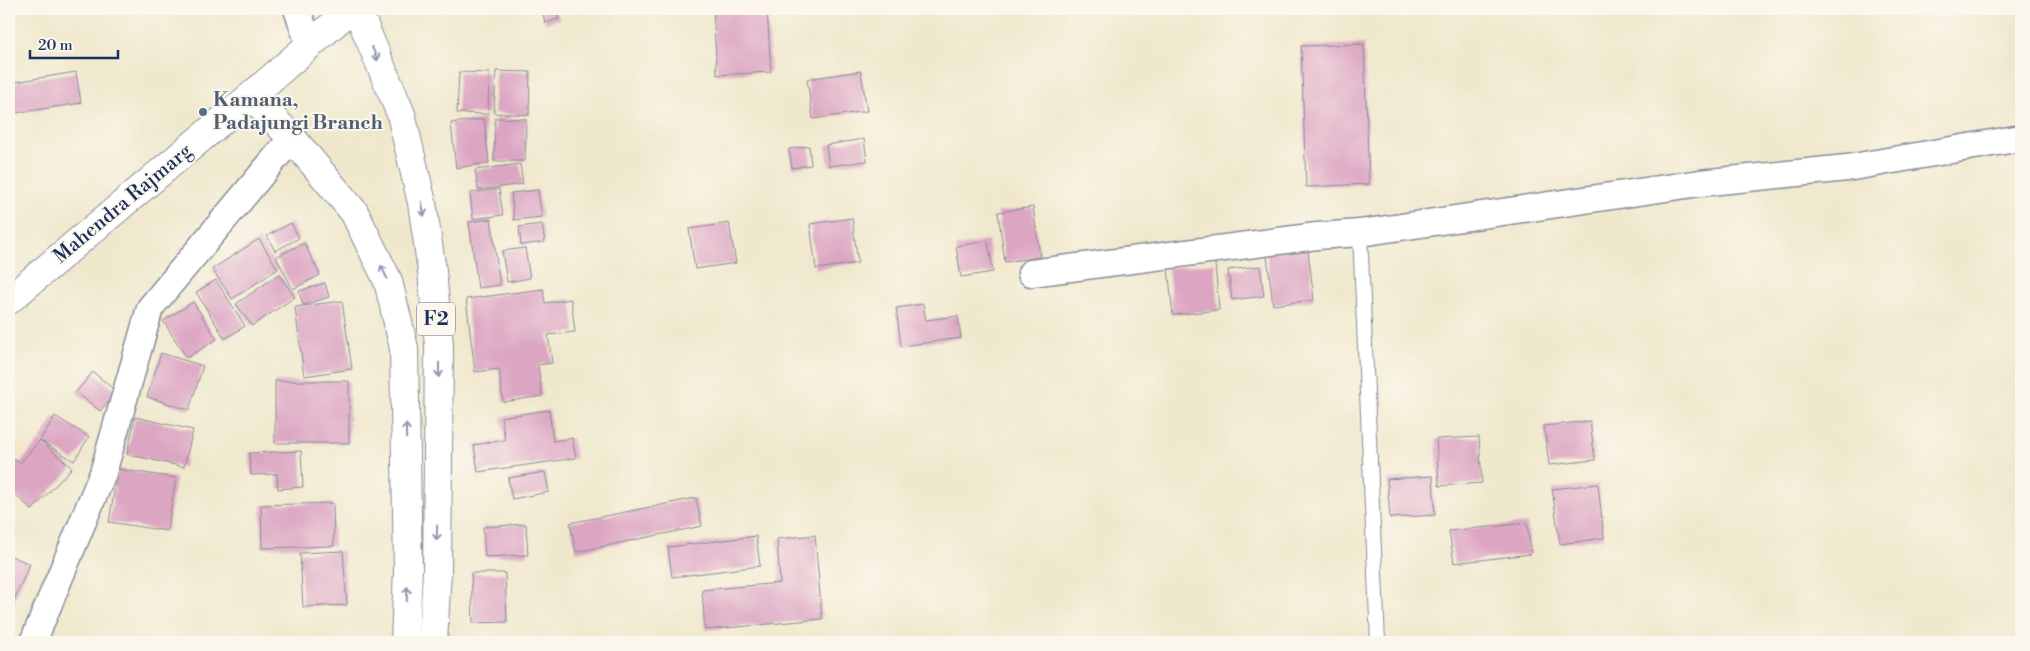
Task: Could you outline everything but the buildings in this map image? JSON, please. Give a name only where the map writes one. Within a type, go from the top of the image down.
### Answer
[{"type":"main road","name":"Mahendra Rajmarg","points":[[9,300],[351,9]]},
{"type":"main road","name":"F2","points":[[357,9],[401,114],[422,203],[432,271],[439,345],[437,572],[433,642]]},
{"type":"main road","name":"F2","points":[[251,96],[292,138],[354,212],[388,281],[404,348],[408,569],[405,642]]},
{"type":"street","points":[[297,9],[309,44]]},
{"type":"street","points":[[33,642],[103,473],[150,308],[292,138]]},
{"type":"street","points":[[1031,273],[1317,236],[1360,233],[1700,183],[1847,168],[2021,138]]},
{"type":"lane","points":[[1360,233],[1378,642]]},
{"type":"place","name":"Kamana, Padajungi Branch","points":[[203,112]]}]
